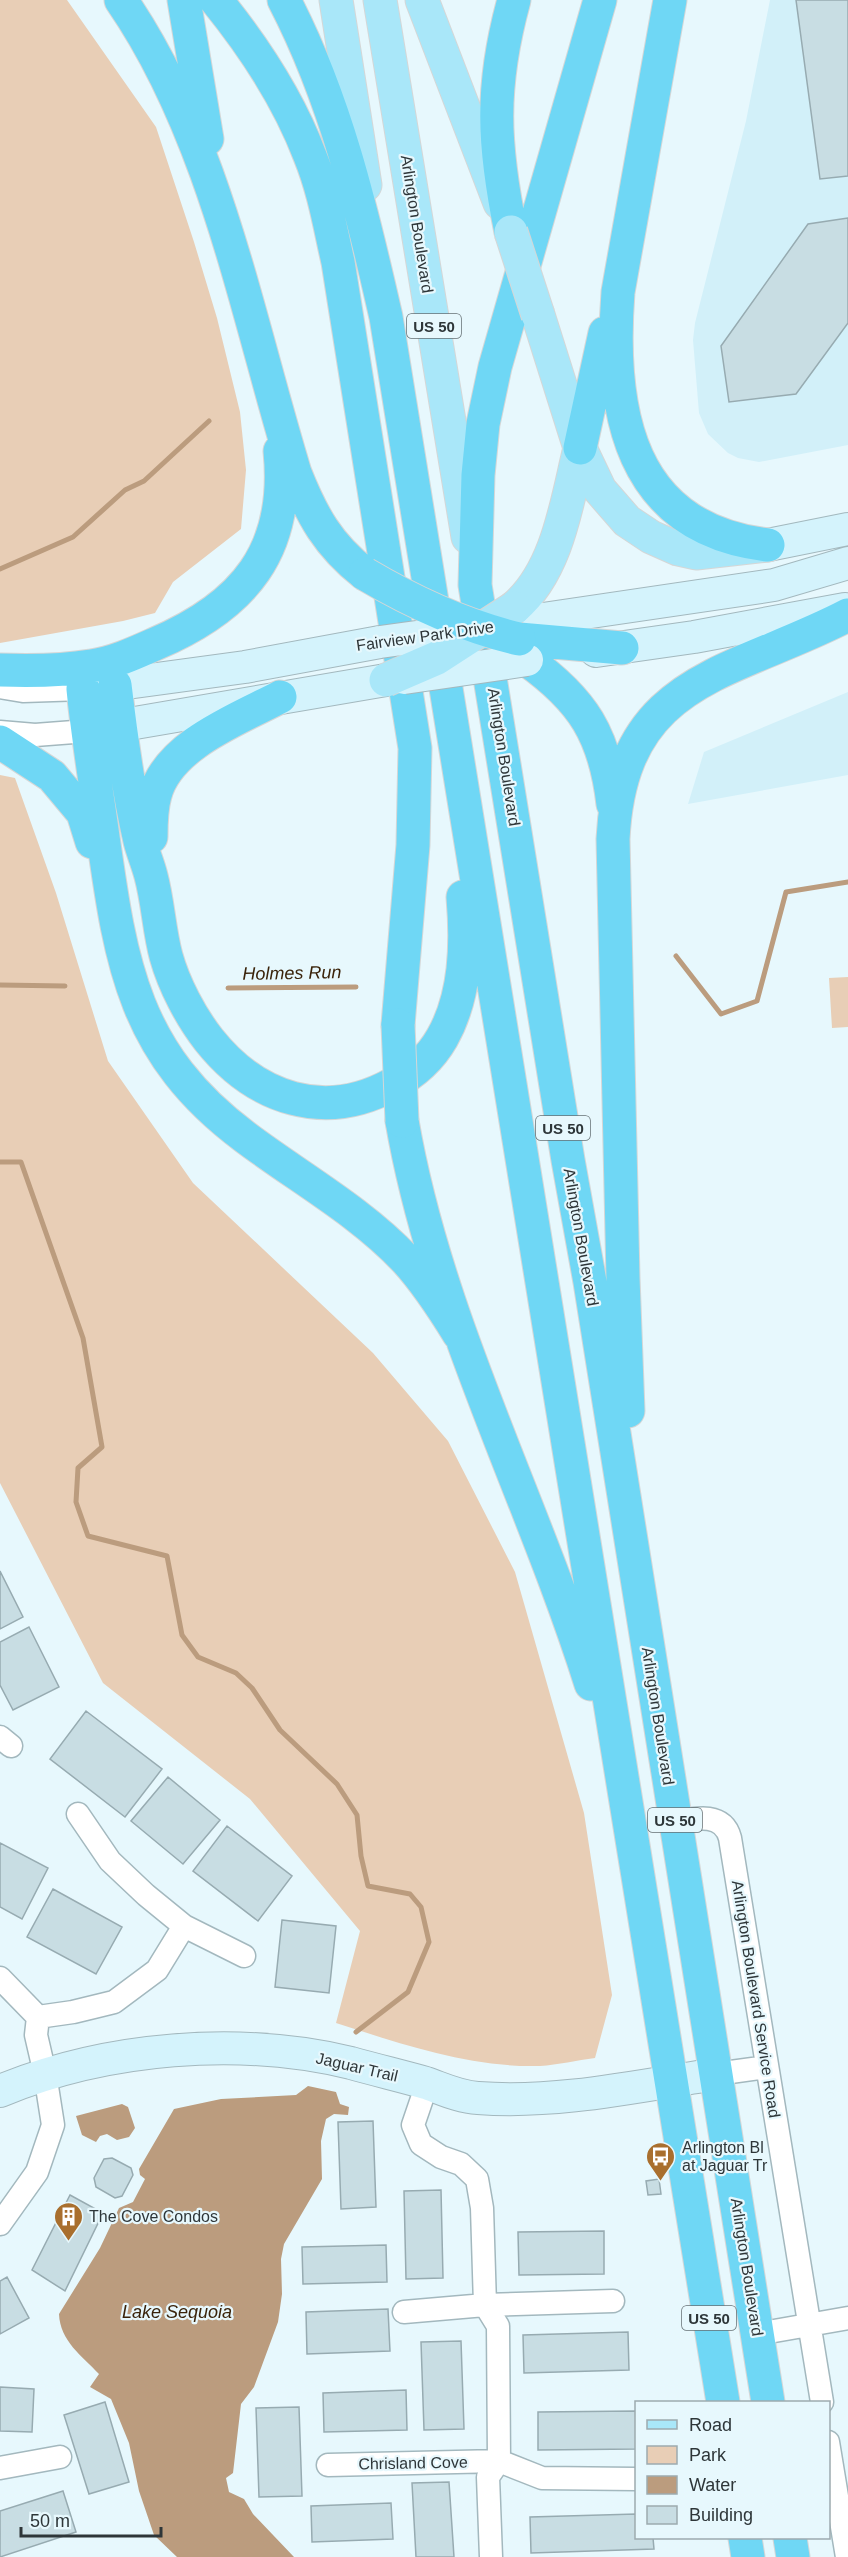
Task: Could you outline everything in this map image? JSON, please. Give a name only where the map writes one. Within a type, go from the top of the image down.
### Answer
[{"type":"highway","points":[[121,0],[155,54],[201,159],[227,238],[295,473],[307,503],[342,555],[365,574],[426,608],[481,628],[622,648]]},
{"type":"highway","points":[[216,0],[246,37],[271,74],[311,156],[324,199],[338,262],[415,748],[413,845],[398,1025],[398,1074],[402,1120],[412,1179],[433,1256],[459,1334],[557,1583],[605,1730],[632,1834]]},
{"type":"highway","points":[[284,0],[318,71],[334,116],[368,237],[386,317]]},
{"type":"highway","points":[[511,232],[497,154],[496,112],[498,72],[504,36],[514,0]]},
{"type":"highway","points":[[476,585],[479,465],[483,424],[495,367],[600,0]]},
{"type":"highway","points":[[580,448],[623,258],[670,0]]},
{"type":"highway","points":[[185,6],[227,238]]},
{"type":"highway","points":[[623,258],[616,325],[617,368],[622,409],[640,466],[664,499],[681,513],[708,529],[739,542],[768,545]]},
{"type":"highway","name":"US 50","points":[[386,317],[723,2401]]},
{"type":"highway","points":[[0,670],[50,670],[92,666],[133,654],[174,636],[212,614],[233,596],[255,573],[269,548],[277,523],[281,461],[273,399]]},
{"type":"highway","name":"Arlington Boulevard","points":[[476,585],[768,2401]]},
{"type":"highway","points":[[615,814],[630,757],[644,732],[678,696],[737,662],[794,640],[848,615]]},
{"type":"highway","points":[[519,632],[549,676],[590,722],[601,744],[610,779],[615,814],[623,1278],[634,1565]]},
{"type":"highway","points":[[115,685],[140,841],[151,875],[166,956],[191,1013],[208,1039],[250,1080],[286,1097],[312,1102],[335,1103],[359,1099],[414,1073],[442,1038],[452,1014],[461,980],[464,951],[463,889],[445,769],[448,699]]},
{"type":"highway","points":[[83,689],[112,900],[128,979],[148,1027],[164,1054],[191,1088],[226,1122],[365,1224],[406,1260],[434,1294],[459,1334]]},
{"type":"highway","points":[[151,875],[152,816],[155,794],[164,774],[184,752],[204,736],[280,697]]},
{"type":"highway","points":[[0,742],[52,776],[83,813],[112,900]]},
{"type":"highway","points":[[566,1424],[603,1516],[691,2055],[695,2063],[716,2074]]},
{"type":"highway","points":[[745,2539],[748,2557]]},
{"type":"highway","points":[[790,2539],[793,2557]]},
{"type":"main road","name":"US 50","points":[[336,0],[386,317]]},
{"type":"main road","name":"Arlington Boulevard","points":[[380,0],[476,585]]},
{"type":"main road","points":[[422,0],[511,232],[580,448],[600,490],[613,507],[627,521],[651,537],[678,549],[696,553],[768,545],[848,529]]},
{"type":"main road","points":[[386,680],[421,667],[481,628],[519,632],[529,592],[546,565],[561,522],[580,448]]},
{"type":"main road","name":"Fairview Park Drive","points":[[87,731],[386,680],[519,632],[774,585],[848,563]]},
{"type":"main road","points":[[622,648],[767,625],[848,608]]},
{"type":"main road","name":"Fairview Park Drive","points":[[83,689],[245,667],[380,642],[481,628]]},
{"type":"main road","name":"Jaguar Trail","points":[[0,2091],[25,2077],[72,2066],[125,2056],[184,2050],[243,2050],[296,2054],[349,2063],[427,2084],[450,2093],[475,2098],[513,2100],[560,2097],[716,2074]]},
{"type":"street","name":"Fairview Park Drive","points":[[0,687],[23,691],[83,689]]},
{"type":"street","name":"Fairview Park Drive","points":[[0,732],[35,735],[87,731]]},
{"type":"street","points":[[78,1814],[110,1861],[184,1926],[244,1956]]},
{"type":"street","name":"Arlington Boulevard Service Road","points":[[675,1822],[711,1819],[723,1825],[728,1833],[822,2401]]},
{"type":"street","points":[[38,2017],[73,2012],[114,2002],[157,1970],[184,1926]]},
{"type":"street","points":[[0,1978],[38,2017]]},
{"type":"street","points":[[0,2224],[37,2172],[53,2125],[25,2077],[36,2035],[38,2017]]},
{"type":"street","points":[[716,2074],[766,2067]]},
{"type":"street","name":"Chrisland Cove","points":[[427,2084],[413,2125],[421,2144],[441,2157],[461,2164],[477,2179],[482,2208],[485,2305],[498,2326],[499,2461],[488,2477],[490,2557]]},
{"type":"street","points":[[404,2312],[485,2305],[613,2301]]},
{"type":"street","points":[[757,2334],[848,2318]]},
{"type":"street","points":[[830,2454],[847,2557]]},
{"type":"street","points":[[0,2468],[60,2457]]},
{"type":"street","name":"Chrisland Cove","points":[[328,2465],[499,2461],[542,2478],[635,2479]]},
{"type":"shaded area","points":[[770,0],[848,0],[848,445],[759,462],[738,458],[728,453],[708,434],[699,413],[693,340],[695,323],[746,121]]},
{"type":"shaded area","points":[[848,692],[848,775],[688,804],[704,752]]},
{"type":"green space","points":[[0,0],[67,0],[156,127],[217,318],[240,412],[246,470],[241,529],[173,582],[155,613],[0,643]]},
{"type":"green space","points":[[0,775],[15,778],[56,893],[108,1061],[193,1183],[373,1353],[448,1441],[515,1572],[584,1813],[612,1995],[595,2058],[540,2066],[488,2063],[436,2053],[336,2023],[360,1931],[250,1799],[103,1683],[0,1483]]},
{"type":"green space","points":[[848,977],[848,1027],[832,1028],[829,978]]},
{"type":"water","name":"Lake Sequoia","points":[[308,2086],[336,2092],[340,2104],[349,2107],[348,2115],[334,2114],[326,2119],[321,2141],[322,2179],[284,2244],[281,2259],[282,2294],[278,2322],[254,2387],[241,2404],[233,2473],[226,2478],[229,2492],[244,2499],[253,2514],[294,2557],[177,2557],[154,2535],[139,2491],[129,2443],[111,2399],[90,2387],[99,2374],[68,2340],[60,2324],[59,2314],[100,2248],[119,2208],[133,2202],[145,2179],[140,2175],[139,2169],[174,2109],[221,2099],[296,2095]]},
{"type":"water","points":[[122,2104],[128,2107],[135,2128],[129,2137],[117,2140],[107,2134],[100,2136],[96,2142],[82,2135],[76,2116]]},
{"type":"building","points":[[796,0],[848,0],[848,176],[820,179]]},
{"type":"building","points":[[848,218],[848,323],[796,394],[729,402],[721,346],[808,224]]},
{"type":"building","points":[[0,1571],[23,1617],[0,1629]]},
{"type":"building","points":[[29,1627],[59,1687],[13,1710],[0,1685],[0,1642]]},
{"type":"building","points":[[86,1711],[162,1769],[125,1817],[50,1759]]},
{"type":"building","points":[[168,1777],[220,1820],[183,1864],[131,1821]]},
{"type":"building","points":[[227,1826],[292,1876],[258,1921],[193,1871]]},
{"type":"building","points":[[0,1843],[48,1868],[22,1919],[0,1907]]},
{"type":"building","points":[[53,1889],[122,1927],[96,1974],[27,1937]]},
{"type":"building","points":[[282,1920],[336,1926],[329,1993],[275,1987]]},
{"type":"building","points":[[373,2121],[376,2207],[341,2209],[338,2122]]},
{"type":"building","points":[[112,2158],[131,2168],[133,2175],[122,2196],[115,2198],[96,2187],[94,2178],[104,2159]]},
{"type":"building","points":[[659,2179],[661,2194],[648,2195],[646,2181]]},
{"type":"building","points":[[441,2190],[443,2278],[406,2279],[404,2191]]},
{"type":"building","name":"The Cove Condos","points":[[70,2195],[103,2213],[65,2291],[32,2270]]},
{"type":"building","points":[[604,2231],[604,2274],[519,2275],[518,2232]]},
{"type":"building","points":[[386,2245],[387,2282],[303,2284],[302,2247]]},
{"type":"building","points":[[7,2277],[29,2318],[0,2334],[0,2281]]},
{"type":"building","points":[[388,2309],[390,2351],[307,2354],[306,2312]]},
{"type":"building","points":[[628,2332],[629,2370],[524,2373],[523,2335]]},
{"type":"building","points":[[461,2341],[464,2429],[424,2430],[421,2342]]},
{"type":"building","points":[[0,2387],[34,2389],[32,2432],[0,2431]]},
{"type":"building","points":[[406,2390],[407,2430],[324,2432],[323,2393]]},
{"type":"building","points":[[105,2402],[129,2482],[89,2494],[64,2415]]},
{"type":"building","points":[[299,2407],[302,2496],[259,2497],[256,2408]]},
{"type":"building","points":[[635,2411],[635,2449],[538,2450],[538,2412]]},
{"type":"building","points":[[449,2482],[454,2557],[416,2557],[412,2483]]},
{"type":"building","points":[[63,2491],[76,2532],[0,2557],[0,2511]]},
{"type":"building","points":[[391,2503],[393,2539],[312,2542],[311,2506]]},
{"type":"building","points":[[635,2514],[635,2539],[653,2539],[654,2549],[531,2553],[530,2517]]},
{"type":"waterway","points":[[0,569],[73,537],[125,490],[144,481],[209,421]]},
{"type":"waterway","name":"Holmes Run","points":[[676,956],[721,1014],[757,1001],[786,892],[848,882]]},
{"type":"waterway","name":"Holmes Run","points":[[0,985],[65,986]]},
{"type":"waterway","name":"Holmes Run","points":[[228,988],[356,987]]},
{"type":"waterway","points":[[0,1162],[21,1162],[83,1338],[102,1447],[78,1468],[76,1502],[88,1536],[167,1556],[182,1635],[198,1657],[236,1673],[252,1688],[280,1730],[337,1784],[357,1815],[361,1856],[368,1886],[410,1894],[421,1907],[429,1942],[408,1992],[356,2032]]},
{"type":"place","name":"Arlington Bl at Jaguar Tr","points":[[661,2182]]},
{"type":"place","name":"The Cove Condos","points":[[68,2242]]}]
